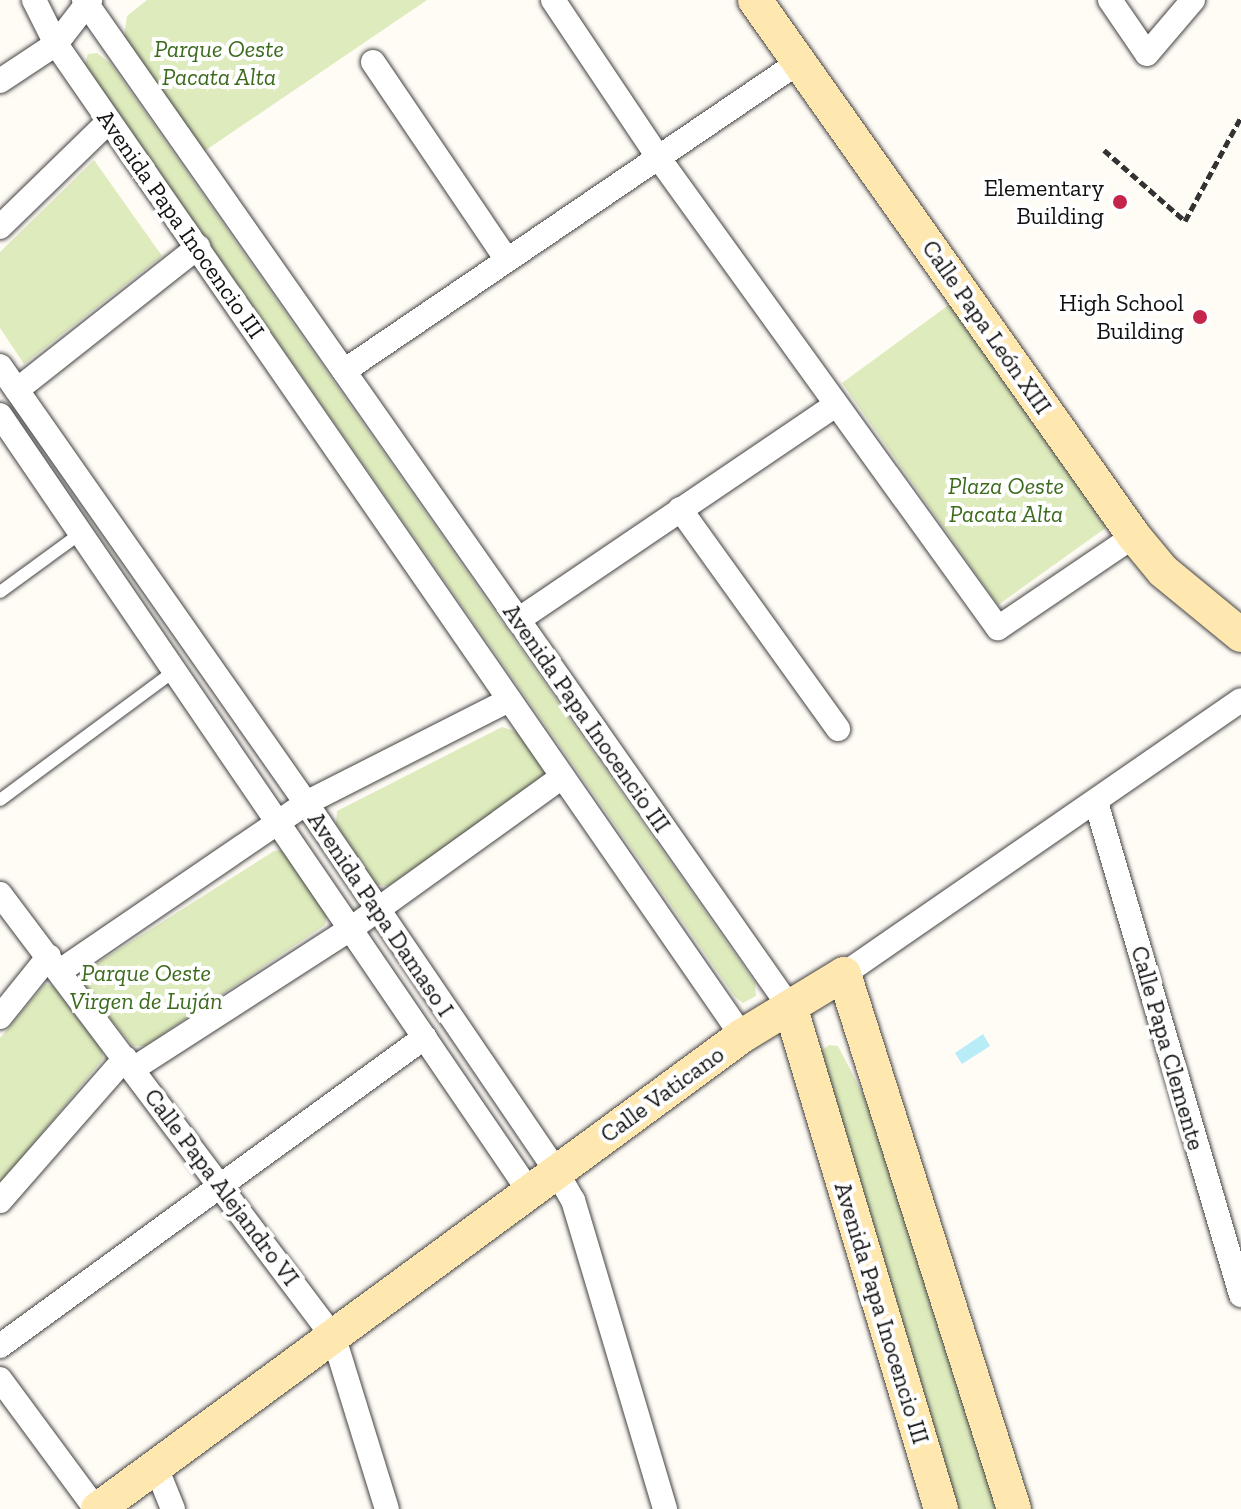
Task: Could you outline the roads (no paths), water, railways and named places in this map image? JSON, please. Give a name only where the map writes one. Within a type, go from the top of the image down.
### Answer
[{"type":"street","name":"Avenida Papa Inocencio III","points":[[34,0],[56,44],[742,1036]]},
{"type":"street","points":[[553,0],[658,157],[998,628],[1134,536]]},
{"type":"street","name":"Calle Papa León XIII","points":[[755,0],[1134,536],[1163,571],[1241,635]]},
{"type":"street","points":[[1110,0],[1147,54],[1193,0]]},
{"type":"street","name":"Avenida Papa Inocencio III","points":[[87,1],[791,1009],[941,1509]]},
{"type":"street","points":[[0,81],[56,44],[87,1]]},
{"type":"street","points":[[373,62],[507,260]]},
{"type":"street","points":[[344,371],[799,62]]},
{"type":"street","points":[[0,227],[109,121]]},
{"type":"street","points":[[17,390],[198,247]]},
{"type":"street","name":"Avenida Papa Damaso I","points":[[0,366],[377,907],[543,1181]]},
{"type":"street","points":[[518,620],[836,405]]},
{"type":"street","name":"Avenida Papa Damaso I","points":[[4,432],[81,533],[425,1037],[543,1181],[573,1200],[665,1509]]},
{"type":"street","points":[[680,509],[838,729]]},
{"type":"street","points":[[0,1017],[54,963],[306,803],[509,700]]},
{"type":"street","name":"Calle Vaticano","points":[[97,1509],[742,1036],[844,974],[1241,700]]},
{"type":"street","points":[[0,1201],[129,1063],[352,928],[377,907],[562,777]]},
{"type":"street","name":"Calle Papa Clemente","points":[[1096,802],[1241,1295]]},
{"type":"street","name":"Calle Papa Alejandro VI","points":[[0,894],[334,1338],[387,1509]]},
{"type":"street","points":[[844,974],[1014,1509]]},
{"type":"street","points":[[0,1346],[425,1037]]},
{"type":"street","points":[[0,1379],[97,1509]]},
{"type":"street","points":[[156,1467],[173,1509]]},
{"type":"lane","points":[[0,592],[81,533]]},
{"type":"lane","points":[[0,800],[176,670]]},
{"type":"water","points":[[983,1034],[990,1046],[962,1064],[955,1053]]},
{"type":"place","name":"Elementary Building","points":[[1120,202]]},
{"type":"place","name":"High School Building","points":[[1200,317]]},
{"type":"park label","name":"Parque Oeste Pacata Alta","points":[[219,63]]},
{"type":"park label","name":"Plaza Oeste Pacata Alta","points":[[1006,500]]},
{"type":"park label","name":"Parque Oeste Virgen de Luján","points":[[146,987]]}]
